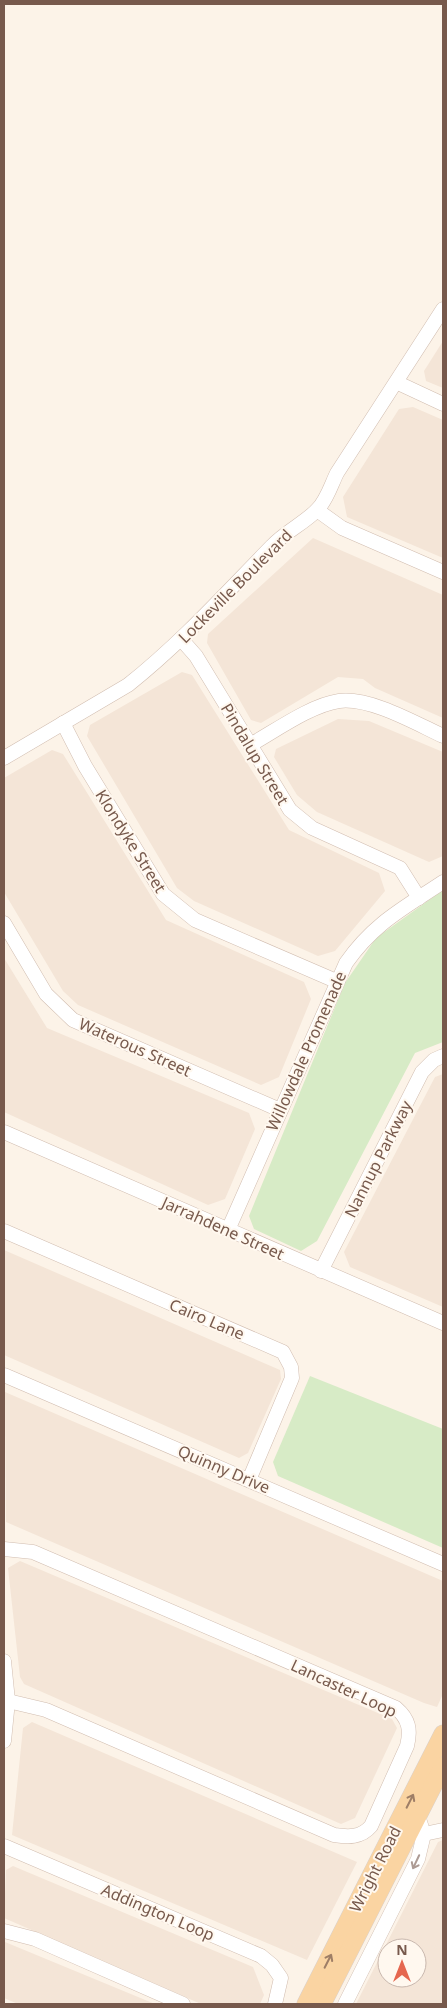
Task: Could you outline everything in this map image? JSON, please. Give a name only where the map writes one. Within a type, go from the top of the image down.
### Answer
[{"type":"main road","name":"Wright Road","points":[[306,2004],[443,1735]]},
{"type":"main road","name":"Wright Road","points":[[322,2004],[443,1766]]},
{"type":"street","name":"Lockeville Boulevard","points":[[4,758],[128,685],[181,639],[276,542],[317,510],[324,501],[337,473],[398,383],[443,309]]},
{"type":"street","points":[[398,383],[443,404]]},
{"type":"street","points":[[317,510],[342,528],[443,572]]},
{"type":"street","name":"Pindalup Street","points":[[181,639],[196,656],[290,810],[312,828],[400,868],[419,898]]},
{"type":"street","points":[[250,744],[316,708],[339,701],[376,707],[443,736]]},
{"type":"street","name":"Klondyke Street","points":[[63,723],[85,766],[163,894],[172,903],[195,920],[336,981]]},
{"type":"street","name":"Willowdale Promenade","points":[[228,1230],[336,981],[346,963],[367,936],[443,882]]},
{"type":"street","name":"Waterous Street","points":[[4,923],[46,994],[73,1020],[280,1110]]},
{"type":"street","name":"Nannup Parkway","points":[[321,1270],[422,1072],[434,1060],[443,1056]]},
{"type":"street","name":"Jarrahdene Street","points":[[4,1132],[443,1323]]},
{"type":"street","name":"Cairo Lane","points":[[4,1231],[283,1352],[289,1359],[292,1378],[249,1480]]},
{"type":"street","name":"Quinny Drive","points":[[4,1375],[443,1564]]},
{"type":"street","name":"Lancaster Loop","points":[[4,1549],[33,1552],[396,1708],[408,1721],[410,1737],[371,1826],[362,1834],[344,1836],[334,1835],[46,1710],[8,1701]]},
{"type":"street","points":[[4,1661],[8,1701],[4,1741]]},
{"type":"street","points":[[344,2004],[418,1860],[424,1834],[418,1816]]},
{"type":"street","points":[[424,1834],[443,1830]]},
{"type":"street","name":"Addington Loop","points":[[4,1846],[261,1956],[272,1965],[281,1978],[275,2004]]},
{"type":"street","points":[[4,1931],[35,1938],[183,2004]]},
{"type":"shaded area","points":[[443,341],[443,388],[426,381],[424,371]]},
{"type":"shaded area","points":[[413,407],[443,420],[443,558],[347,517],[343,497],[399,409]]},
{"type":"shaded area","points":[[313,538],[443,595],[443,718],[375,688],[363,679],[338,677],[261,723],[251,720],[207,643],[208,634]]},
{"type":"shaded area","points":[[182,672],[192,675],[289,830],[379,873],[385,891],[335,951],[318,956],[194,901],[177,888],[87,736],[90,725]]},
{"type":"shaded area","points":[[338,719],[369,721],[443,752],[443,856],[429,862],[317,812],[297,795],[274,757],[276,749]]},
{"type":"shaded area","points":[[52,750],[63,754],[166,920],[304,982],[311,999],[279,1077],[261,1085],[78,1005],[63,991],[4,892],[4,778]]},
{"type":"shaded area","points":[[4,958],[47,1028],[249,1113],[255,1129],[225,1199],[208,1205],[4,1112]]},
{"type":"shaded area","points":[[443,1074],[443,1307],[350,1267],[344,1252],[435,1077]]},
{"type":"shaded area","points":[[4,1250],[280,1370],[281,1379],[248,1453],[239,1458],[4,1355]]},
{"type":"shaded area","points":[[5,1392],[443,1581],[443,1694],[437,1707],[6,1522]]},
{"type":"shaded area","points":[[20,1561],[392,1719],[397,1728],[355,1818],[341,1824],[24,1684],[20,1677],[8,1568]]},
{"type":"shaded area","points":[[32,1722],[357,1862],[307,1960],[12,1835],[23,1728]]},
{"type":"shaded area","points":[[443,1840],[443,2004],[356,2004],[377,1963],[377,1988],[427,1988],[427,1938],[389,1938],[438,1842]]},
{"type":"shaded area","points":[[13,1866],[253,1967],[264,1995],[260,2004],[201,2004],[4,1918],[6,1870]]},
{"type":"shaded area","points":[[5,1942],[155,2004],[18,2004],[4,1998]]},
{"type":"green space","points":[[443,890],[443,1042],[415,1053],[317,1241],[301,1251],[254,1229],[249,1216],[345,983],[376,938]]},
{"type":"green space","points":[[310,1376],[443,1429],[443,1548],[278,1476],[273,1462]]}]
